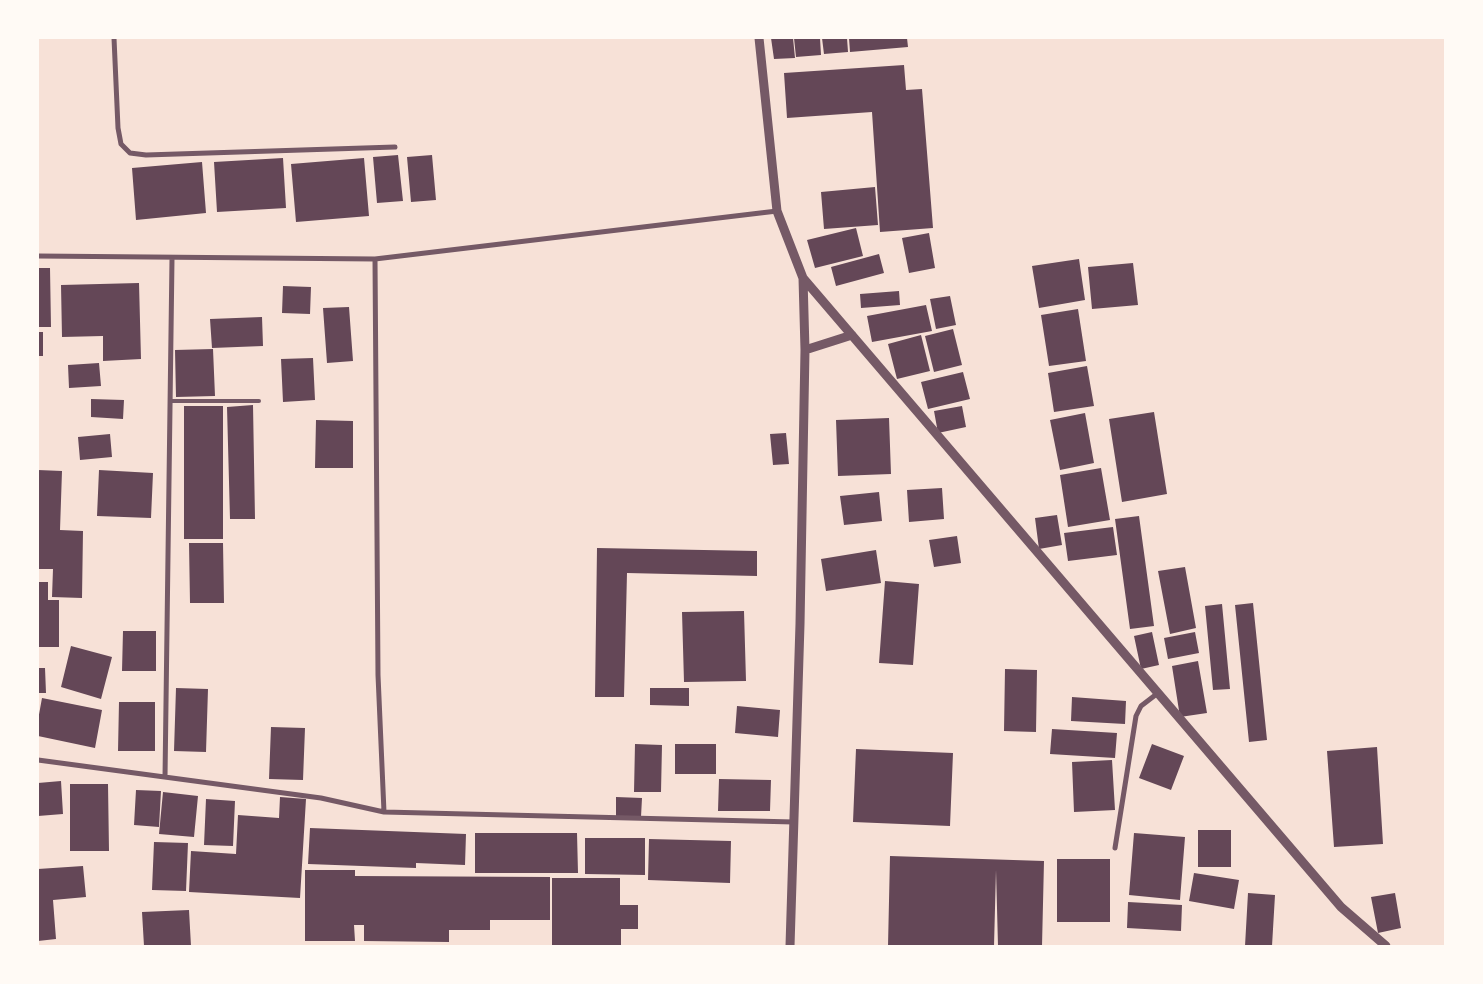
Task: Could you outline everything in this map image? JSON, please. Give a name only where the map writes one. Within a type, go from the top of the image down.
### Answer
[{"type":"street","points":[[114,38],[118,128],[121,144],[130,153],[146,155],[395,147]]},
{"type":"street","points":[[759,38],[777,211],[803,278],[1341,907],[1386,946]]},
{"type":"street","points":[[38,256],[172,259],[375,259],[777,211]]},
{"type":"street","points":[[166,777],[172,259]]},
{"type":"street","points":[[375,259],[378,676],[384,812]]},
{"type":"street","points":[[790,946],[800,614],[805,350],[803,278]]},
{"type":"street","points":[[805,350],[852,335]]},
{"type":"street","points":[[1115,848],[1136,716],[1142,706],[1158,693]]},
{"type":"street","points":[[38,760],[321,798],[384,812],[794,822]]},
{"type":"lane","points":[[170,401],[259,400]]},
{"type":"building","points":[[771,38],[793,38],[795,58],[774,59]]},
{"type":"building","points":[[794,38],[820,38],[821,55],[796,57]]},
{"type":"building","points":[[822,38],[847,38],[848,52],[824,54]]},
{"type":"building","points":[[849,38],[907,38],[908,47],[850,52]]},
{"type":"building","points":[[904,65],[906,90],[922,89],[933,228],[880,232],[872,112],[787,118],[784,73]]},
{"type":"building","points":[[398,155],[403,201],[377,203],[373,157]]},
{"type":"building","points":[[432,155],[436,200],[411,202],[407,157]]},
{"type":"building","points":[[283,158],[286,208],[217,212],[214,162]]},
{"type":"building","points":[[364,158],[369,216],[296,222],[291,164]]},
{"type":"building","points":[[202,162],[206,213],[136,220],[132,168]]},
{"type":"building","points":[[875,187],[878,225],[824,229],[821,192]]},
{"type":"building","points":[[856,228],[863,256],[815,268],[807,240]]},
{"type":"building","points":[[929,233],[935,268],[909,273],[902,238]]},
{"type":"building","points":[[879,254],[884,273],[836,286],[831,267]]},
{"type":"building","points":[[1079,259],[1085,300],[1039,308],[1032,266]]},
{"type":"building","points":[[1133,263],[1138,305],[1092,309],[1088,267]]},
{"type":"building","points":[[38,268],[50,268],[51,327],[38,327]]},
{"type":"building","points":[[139,283],[141,359],[103,361],[103,336],[62,337],[61,285]]},
{"type":"building","points":[[283,286],[311,287],[310,314],[282,313]]},
{"type":"building","points":[[899,291],[900,305],[861,308],[860,294]]},
{"type":"building","points":[[950,296],[956,325],[936,329],[930,299]]},
{"type":"building","points":[[926,305],[932,331],[872,342],[867,316]]},
{"type":"building","points":[[349,307],[353,361],[327,363],[323,308]]},
{"type":"building","points":[[1078,309],[1086,361],[1049,366],[1041,315]]},
{"type":"building","points":[[262,317],[263,346],[212,348],[210,319]]},
{"type":"building","points":[[953,329],[962,365],[934,372],[925,336]]},
{"type":"building","points":[[38,332],[43,332],[43,356],[38,356]]},
{"type":"building","points":[[921,335],[930,371],[897,379],[888,344]]},
{"type":"building","points":[[213,349],[215,396],[176,397],[175,350]]},
{"type":"building","points":[[313,358],[315,400],[283,402],[281,359]]},
{"type":"building","points":[[99,363],[101,386],[69,388],[68,365]]},
{"type":"building","points":[[1087,366],[1094,406],[1054,412],[1048,373]]},
{"type":"building","points":[[963,372],[970,399],[928,409],[921,382]]},
{"type":"building","points":[[91,399],[124,400],[123,419],[91,417]]},
{"type":"building","points":[[253,405],[255,519],[230,519],[227,407]]},
{"type":"building","points":[[184,406],[223,406],[223,539],[184,539]]},
{"type":"building","points":[[962,406],[966,427],[938,433],[934,411]]},
{"type":"building","points":[[1154,412],[1167,494],[1122,502],[1109,419]]},
{"type":"building","points":[[1085,413],[1094,463],[1060,470],[1050,420]]},
{"type":"building","points":[[889,418],[891,474],[838,476],[836,420]]},
{"type":"building","points":[[316,420],[353,421],[353,468],[315,468]]},
{"type":"building","points":[[786,433],[789,464],[773,465],[770,434]]},
{"type":"building","points":[[110,434],[112,457],[80,460],[78,437]]},
{"type":"building","points":[[1101,468],[1110,520],[1068,527],[1060,475]]},
{"type":"building","points":[[38,470],[62,471],[60,530],[83,531],[82,598],[52,597],[53,569],[38,569]]},
{"type":"building","points":[[99,470],[153,473],[151,518],[97,516]]},
{"type":"building","points":[[942,488],[944,519],[909,522],[907,490]]},
{"type":"building","points":[[879,492],[882,521],[844,525],[840,496]]},
{"type":"building","points":[[1057,515],[1062,545],[1039,549],[1035,518]]},
{"type":"building","points":[[1139,516],[1154,626],[1130,629],[1115,519]]},
{"type":"building","points":[[1113,527],[1117,555],[1068,561],[1064,533]]},
{"type":"building","points":[[957,536],[961,563],[934,567],[929,540]]},
{"type":"building","points":[[189,543],[223,543],[224,603],[190,603]]},
{"type":"building","points":[[597,548],[757,551],[757,576],[627,573],[624,697],[595,697]]},
{"type":"building","points":[[876,550],[881,583],[826,591],[821,559]]},
{"type":"building","points":[[1185,567],[1196,628],[1170,634],[1158,571]]},
{"type":"building","points":[[885,581],[919,584],[913,665],[879,663]]},
{"type":"building","points":[[38,582],[48,582],[48,600],[59,600],[59,647],[38,647]]},
{"type":"building","points":[[1253,603],[1267,740],[1249,742],[1235,605]]},
{"type":"building","points":[[1222,604],[1230,689],[1213,690],[1205,606]]},
{"type":"building","points":[[744,611],[746,681],[684,682],[682,612]]},
{"type":"building","points":[[123,631],[156,631],[156,671],[122,671]]},
{"type":"building","points":[[1152,632],[1159,665],[1141,669],[1134,636]]},
{"type":"building","points":[[1195,632],[1199,653],[1168,659],[1164,638]]},
{"type":"building","points":[[71,646],[112,657],[101,699],[61,687]]},
{"type":"building","points":[[1198,661],[1207,713],[1180,717],[1172,666]]},
{"type":"building","points":[[38,668],[45,668],[46,693],[38,693]]},
{"type":"building","points":[[1005,669],[1037,670],[1036,732],[1004,731]]},
{"type":"building","points":[[176,688],[208,689],[206,752],[174,751]]},
{"type":"building","points":[[650,688],[689,688],[689,706],[650,705]]},
{"type":"building","points":[[1072,697],[1126,701],[1125,724],[1071,721]]},
{"type":"building","points":[[42,698],[102,710],[95,748],[38,736],[38,720]]},
{"type":"building","points":[[119,702],[155,702],[155,751],[118,751]]},
{"type":"building","points":[[737,706],[780,710],[778,737],[735,733]]},
{"type":"building","points":[[271,727],[305,728],[303,780],[269,779]]},
{"type":"building","points":[[1052,729],[1117,733],[1115,758],[1050,754]]},
{"type":"building","points":[[635,744],[662,745],[661,792],[634,792]]},
{"type":"building","points":[[675,744],[716,744],[716,774],[675,774]]},
{"type":"building","points":[[1152,744],[1184,756],[1171,790],[1139,778]]},
{"type":"building","points":[[1377,747],[1383,844],[1334,847],[1327,751]]},
{"type":"building","points":[[856,749],[953,753],[950,826],[853,822]]},
{"type":"building","points":[[1112,760],[1115,810],[1074,812],[1072,762]]},
{"type":"building","points":[[719,779],[771,780],[770,811],[718,811]]},
{"type":"building","points":[[61,781],[63,814],[38,816],[38,783]]},
{"type":"building","points":[[70,784],[108,784],[109,851],[70,851]]},
{"type":"building","points":[[136,790],[161,791],[159,827],[134,825]]},
{"type":"building","points":[[163,792],[198,796],[194,837],[159,834]]},
{"type":"building","points":[[280,797],[306,799],[300,898],[189,892],[191,851],[236,854],[238,815],[279,818]]},
{"type":"building","points":[[616,797],[642,798],[641,817],[616,816]]},
{"type":"building","points":[[206,799],[235,801],[233,846],[204,845]]},
{"type":"building","points":[[310,828],[466,834],[465,865],[416,863],[416,868],[308,864]]},
{"type":"building","points":[[1198,830],[1231,830],[1231,867],[1198,867]]},
{"type":"building","points":[[475,833],[577,833],[578,873],[475,873]]},
{"type":"building","points":[[1134,833],[1185,837],[1180,900],[1129,895]]},
{"type":"building","points":[[585,838],[645,838],[645,875],[585,874]]},
{"type":"building","points":[[649,839],[731,841],[730,883],[648,880]]},
{"type":"building","points":[[154,842],[188,843],[186,891],[152,890]]},
{"type":"building","points":[[890,856],[1044,861],[1042,946],[998,946],[996,870],[994,946],[888,946]]},
{"type":"building","points":[[1057,859],[1110,859],[1110,922],[1057,922]]},
{"type":"building","points":[[83,866],[86,897],[53,900],[56,939],[38,941],[38,869]]},
{"type":"building","points":[[305,870],[355,870],[355,876],[550,877],[550,920],[490,920],[490,930],[449,930],[449,942],[364,941],[364,925],[354,925],[355,941],[305,941]]},
{"type":"building","points":[[1194,873],[1239,880],[1234,909],[1189,901]]},
{"type":"building","points":[[552,878],[620,878],[620,905],[638,905],[638,929],[621,929],[621,946],[552,946]]},
{"type":"building","points":[[1248,893],[1275,895],[1272,946],[1245,946]]},
{"type":"building","points":[[1395,893],[1401,928],[1378,933],[1371,897]]},
{"type":"building","points":[[1128,902],[1182,905],[1181,931],[1127,928]]},
{"type":"building","points":[[189,910],[191,946],[144,946],[142,912]]}]
